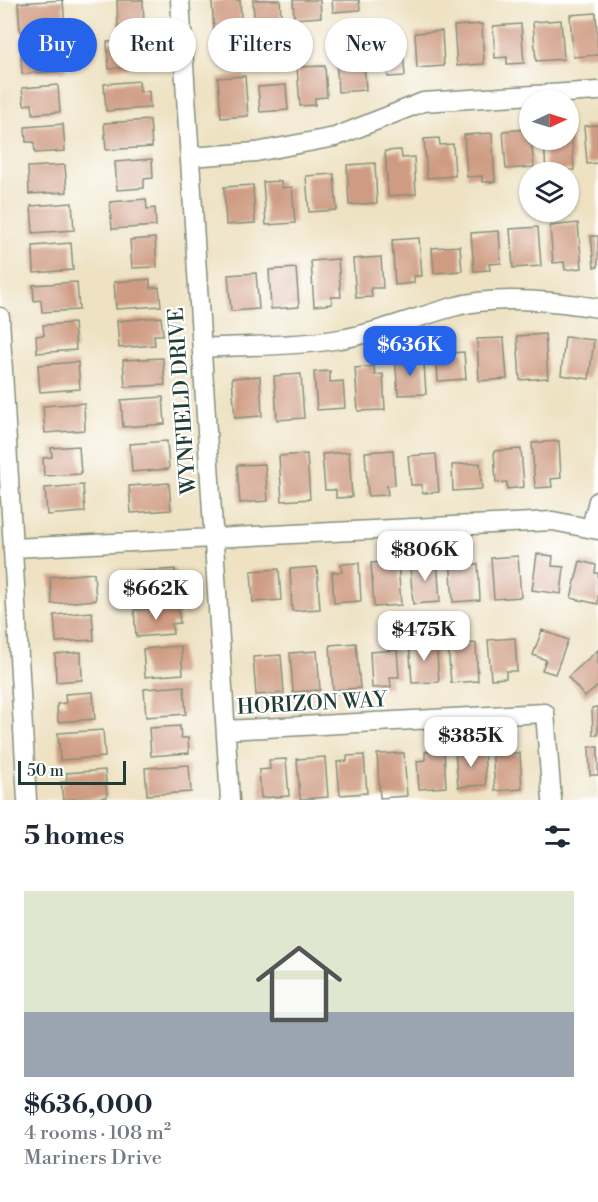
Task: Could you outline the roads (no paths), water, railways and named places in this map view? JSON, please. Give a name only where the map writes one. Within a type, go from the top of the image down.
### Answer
[{"type":"street","name":"WYNFIELD DRIVE","points":[[180,0],[230,800]]},
{"type":"street","points":[[190,157],[256,152],[334,137],[423,102],[598,91]]},
{"type":"street","points":[[202,348],[334,340],[394,327],[455,306],[492,302],[558,302],[598,308]]},
{"type":"street","points":[[0,317],[4,461],[13,548],[27,800]]},
{"type":"street","points":[[13,548],[553,521],[595,528],[598,501]]},
{"type":"street","name":"HORIZON WAY","points":[[226,730],[545,713],[552,800]]},
{"type":"water","points":[[397,625],[400,631],[391,635],[389,642],[380,644],[378,641],[383,627]]}]
